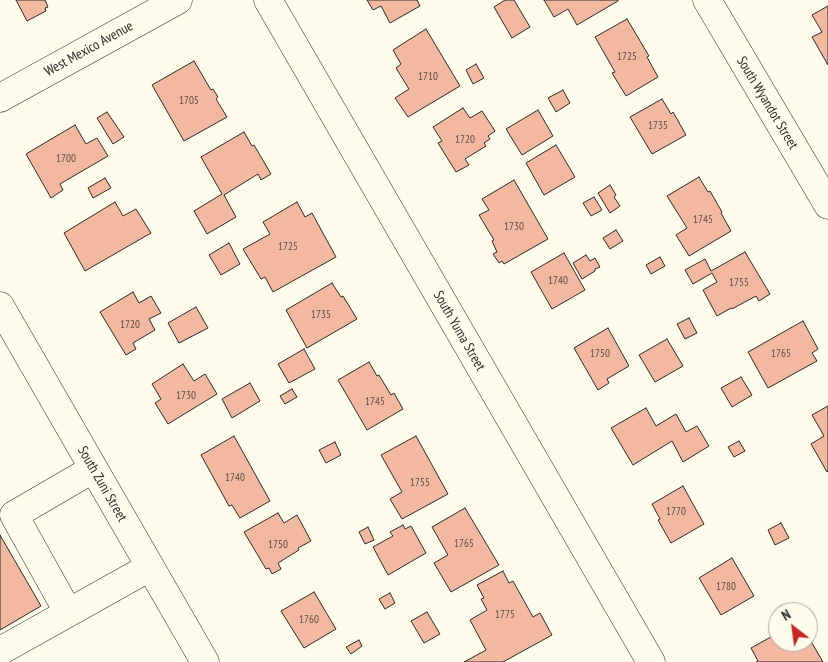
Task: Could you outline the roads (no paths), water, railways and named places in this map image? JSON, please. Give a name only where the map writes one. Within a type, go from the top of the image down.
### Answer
[{"type":"street","name":"West Mexico Avenue","points":[[0,98],[178,0]]},
{"type":"street","name":"South Yuma Street","points":[[268,0],[651,662]]},
{"type":"street","name":"South Wyandot Street","points":[[707,0],[828,205]]},
{"type":"street","name":"South Zuni Street","points":[[0,306],[205,662]]},
{"type":"street","points":[[68,612],[14,515],[93,469]]},
{"type":"street","points":[[0,651],[150,567]]}]
